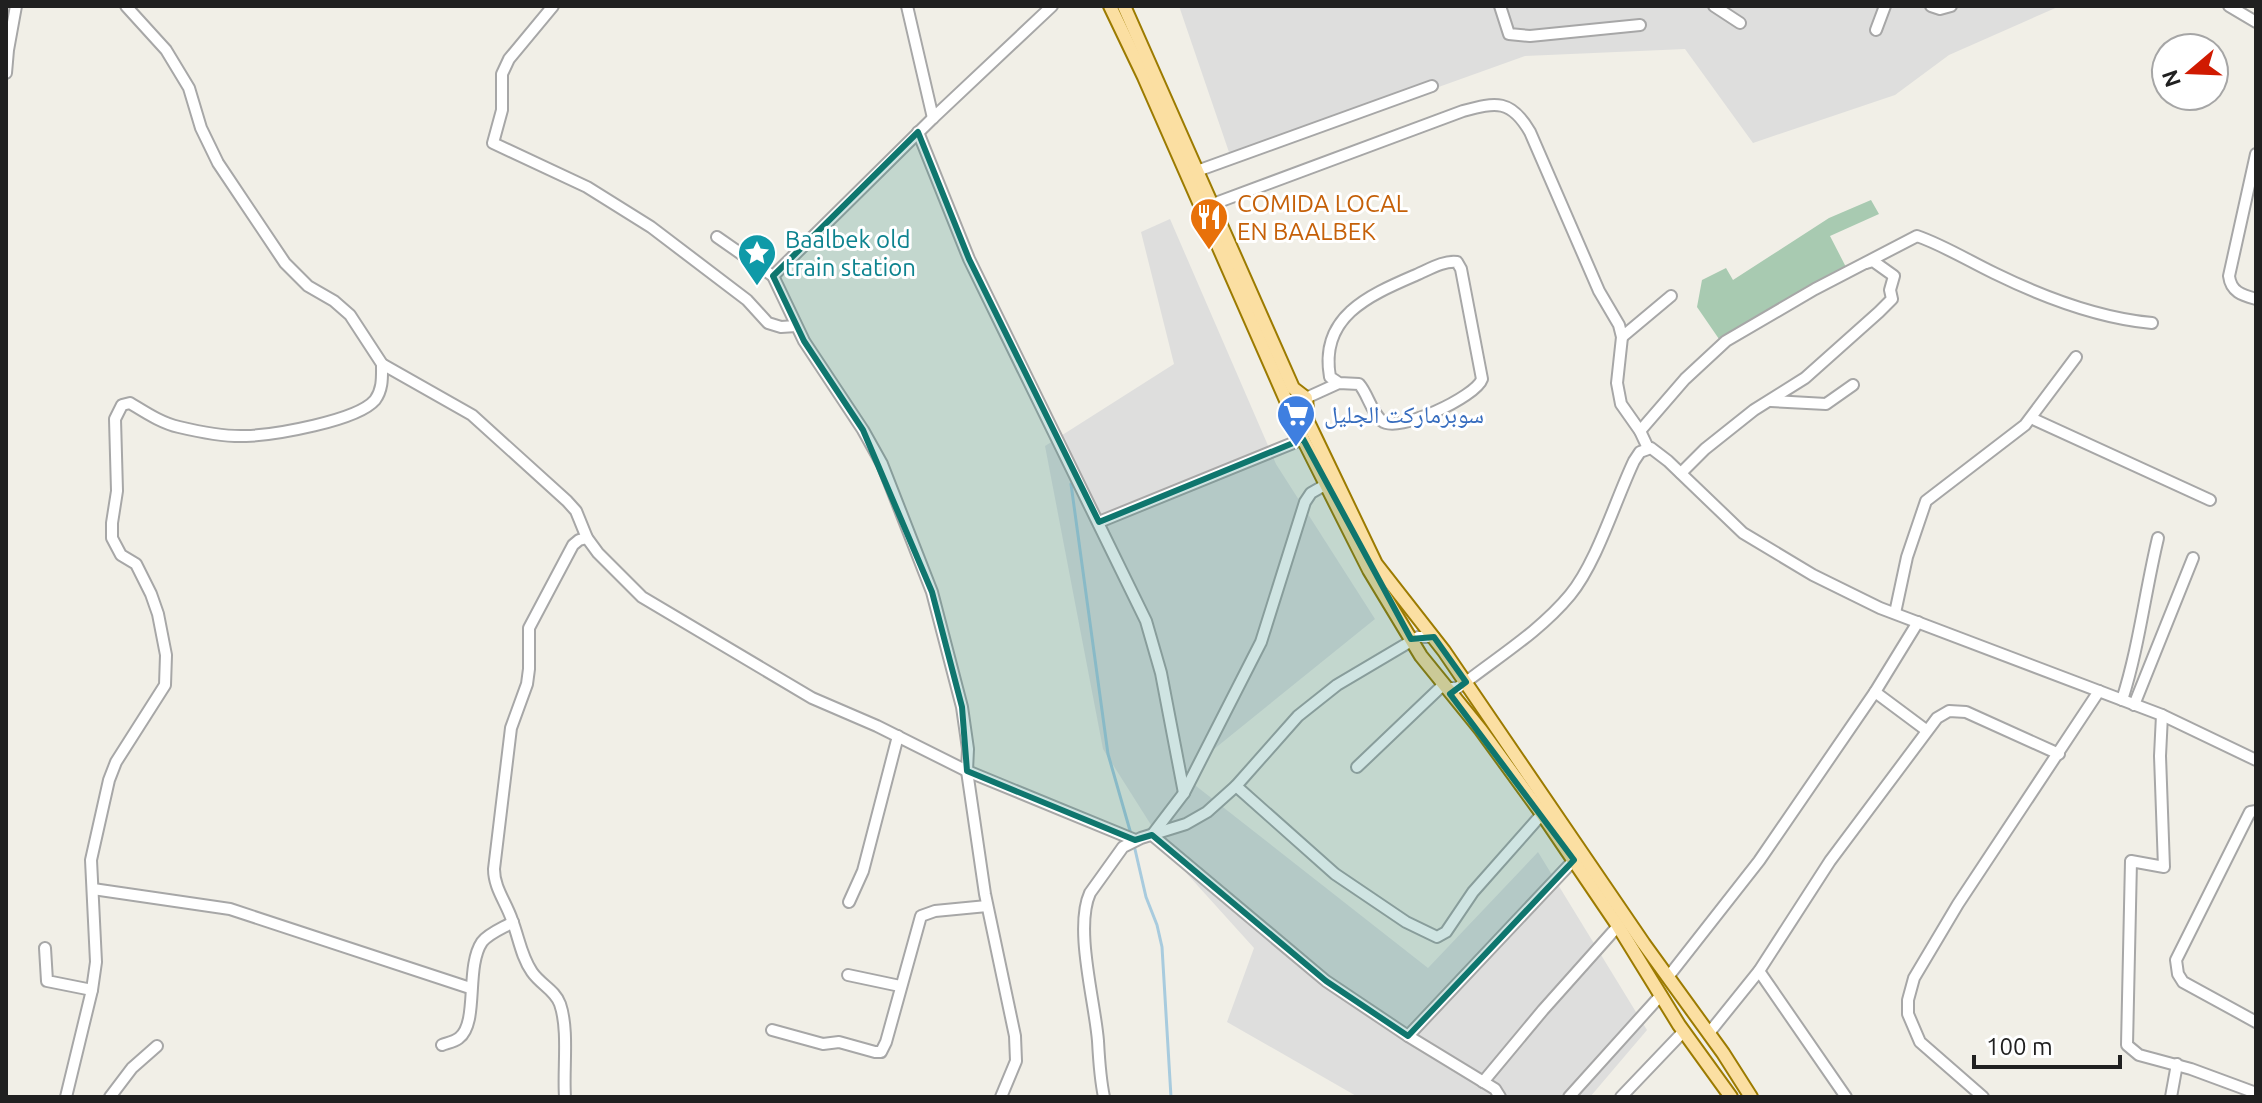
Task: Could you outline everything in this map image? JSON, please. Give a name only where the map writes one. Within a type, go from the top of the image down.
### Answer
[{"type":"main road","points":[[1110,6],[1303,439],[1360,553],[1412,640],[1542,814],[1618,926],[1681,1028],[1731,1097]]},
{"type":"main road","points":[[1124,6],[1293,388],[1306,398],[1308,422],[1365,545],[1388,582],[1434,637],[1466,682],[1751,1097]]},
{"type":"main road","points":[[1681,1028],[1695,1015]]},
{"type":"main road","points":[[1708,1065],[1723,1053]]},
{"type":"street","points":[[6,73],[16,6]]},
{"type":"street","points":[[126,6],[166,50],[189,88],[201,128],[218,163],[285,263],[308,286],[334,301],[350,315],[382,364],[472,415],[567,501],[576,511],[587,538],[598,553],[642,597],[812,698],[967,771],[1135,840]]},
{"type":"street","points":[[553,6],[509,59],[502,74],[502,110],[493,143],[587,187],[651,227],[747,300],[768,323],[781,327],[796,326]]},
{"type":"street","points":[[907,6],[933,118]]},
{"type":"street","points":[[773,276],[918,132],[1052,6]]},
{"type":"street","points":[[1500,6],[1509,34],[1530,36],[1640,25]]},
{"type":"street","points":[[1714,6],[1740,23]]},
{"type":"street","points":[[1876,30],[1885,6]]},
{"type":"street","points":[[1931,6],[1940,9],[1951,6]]},
{"type":"street","points":[[2229,6],[2256,22]]},
{"type":"street","points":[[1197,171],[1432,86]]},
{"type":"street","points":[[1213,204],[1463,111],[1490,104],[1505,106],[1519,115],[1530,132],[1588,268],[1616,319],[1622,337],[1618,392],[1623,411],[1640,431],[1648,448]]},
{"type":"street","points":[[918,132],[969,259],[1099,522],[1155,646],[1184,793]]},
{"type":"street","points":[[2256,154],[2229,276],[2237,293],[2256,299]]},
{"type":"street","points":[[1640,431],[1685,379],[1726,341],[1914,236],[1920,236],[1997,275],[2062,301],[2121,319],[2152,323]]},
{"type":"street","points":[[717,237],[773,276],[796,326],[871,444],[932,592],[962,707],[968,749],[967,771],[987,906],[1017,1050],[1009,1081],[1001,1097]]},
{"type":"street","points":[[1681,473],[1705,449],[1769,400],[1805,378],[1892,299],[1890,290],[1894,276],[1873,261],[1863,263]]},
{"type":"street","points":[[1306,398],[1339,383],[1359,384],[1382,421],[1392,425],[1449,405],[1477,389],[1482,379],[1461,269],[1457,262],[1437,266],[1373,294],[1347,314],[1331,343],[1328,358],[1330,377],[1339,383]]},
{"type":"street","points":[[1622,337],[1671,296]]},
{"type":"street","points":[[1895,613],[1913,533],[1926,501],[1953,478],[2007,441],[2031,418],[2076,357]]},
{"type":"street","points":[[66,1097],[96,962],[91,860],[109,780],[116,762],[165,685],[167,674],[162,633],[151,594],[136,564],[121,555],[112,538],[117,491],[115,419],[120,408],[130,403],[177,427],[229,436],[266,434],[326,423],[363,409],[375,399],[380,391],[382,364]]},
{"type":"street","points":[[1769,400],[1821,405],[1833,401],[1853,385]]},
{"type":"street","points":[[2031,418],[2210,500]]},
{"type":"street","points":[[1099,522],[1303,439]]},
{"type":"street","points":[[1357,767],[1444,686],[1457,688],[1466,682],[1533,631],[1571,594],[1634,461],[1640,452],[1648,448],[1657,451],[1743,533],[1838,588],[1895,613],[2162,715],[2256,760]]},
{"type":"street","points":[[1152,835],[1184,793],[1261,642],[1305,502],[1311,493],[1325,485]]},
{"type":"street","points":[[565,1097],[564,1019],[560,1002],[539,982],[529,967],[495,884],[494,869],[511,728],[527,684],[529,628],[573,545],[587,538]]},
{"type":"street","points":[[2122,700],[2134,664],[2158,538]]},
{"type":"street","points":[[2134,705],[2193,558]]},
{"type":"street","points":[[1668,977],[1759,861],[1875,692],[1918,622]]},
{"type":"street","points":[[1104,1097],[1097,1065],[1098,1042],[1085,939],[1086,901],[1123,847],[1198,817],[1236,786],[1313,703],[1358,670],[1412,640],[1423,636],[1434,637]]},
{"type":"street","points":[[1978,1096],[1920,1042],[1911,1025],[1908,1000],[1914,978],[1958,904],[2099,691]]},
{"type":"street","points":[[1875,692],[1926,730]]},
{"type":"street","points":[[1709,1033],[1759,971],[1830,861],[1926,730],[1944,713],[1959,710],[2059,754]]},
{"type":"street","points":[[2162,715],[2160,756],[2164,867],[2131,861],[2126,1039],[2134,1052],[2256,1093]]},
{"type":"street","points":[[849,902],[863,871],[898,736]]},
{"type":"street","points":[[1236,786],[1335,874],[1406,922],[1437,937],[1446,932],[1473,892],[1542,814]]},
{"type":"street","points":[[2256,811],[2250,812],[2176,960],[2183,982],[2256,1022]]},
{"type":"street","points":[[1152,835],[1326,981],[1495,1089],[1500,1097]]},
{"type":"street","points":[[1408,1036],[1574,860]]},
{"type":"street","points":[[93,889],[230,909],[470,988]]},
{"type":"street","points":[[772,1030],[814,1042],[839,1042],[881,1052],[921,916],[935,911],[987,906]]},
{"type":"street","points":[[442,1045],[461,1037],[465,1031],[471,977],[481,943],[513,922]]},
{"type":"street","points":[[1483,1082],[1618,926]]},
{"type":"street","points":[[45,948],[47,981],[92,990]]},
{"type":"street","points":[[1759,971],[1846,1097]]},
{"type":"street","points":[[848,975],[900,986]]},
{"type":"street","points":[[1569,1097],[1661,995]]},
{"type":"street","points":[[1621,1097],[1681,1028]]},
{"type":"street","points":[[110,1097],[132,1068],[157,1046]]},
{"type":"street","points":[[2171,1097],[2177,1064]]},
{"type":"highlighted area","points":[[918,132],[969,259],[1099,522],[1303,439],[1411,639],[1434,637],[1466,682],[1450,694],[1574,860],[1408,1036],[1326,981],[1152,835],[1135,840],[967,771],[962,707],[932,592],[863,430],[804,341],[773,276]]},
{"type":"shaded area","points":[[1179,6],[2060,6],[1949,55],[1895,95],[1753,143],[1685,49],[1525,56],[1232,161]]},
{"type":"shaded area","points":[[1170,219],[1276,464],[1375,619],[1182,775],[1428,968],[1538,852],[1647,1030],[1590,1097],[1358,1097],[1227,1022],[1254,948],[1170,855],[1103,749],[1045,446],[1174,364],[1141,232]]},
{"type":"green space","points":[[1871,200],[1879,214],[1830,236],[1848,271],[1719,339],[1697,307],[1702,280],[1726,268],[1733,280],[1829,218]]},
{"type":"waterway","points":[[1071,484],[1108,754],[1131,834]]},
{"type":"waterway","points":[[1134,845],[1162,947],[1171,1097]]},
{"type":"place","name":"COMIDA LOCAL EN BAALBEK","points":[[1209,251]]},
{"type":"place","name":"Baalbek old train station","points":[[757,287]]},
{"type":"place","name":"سوبرماركت الجليل","points":[[1296,448]]}]
